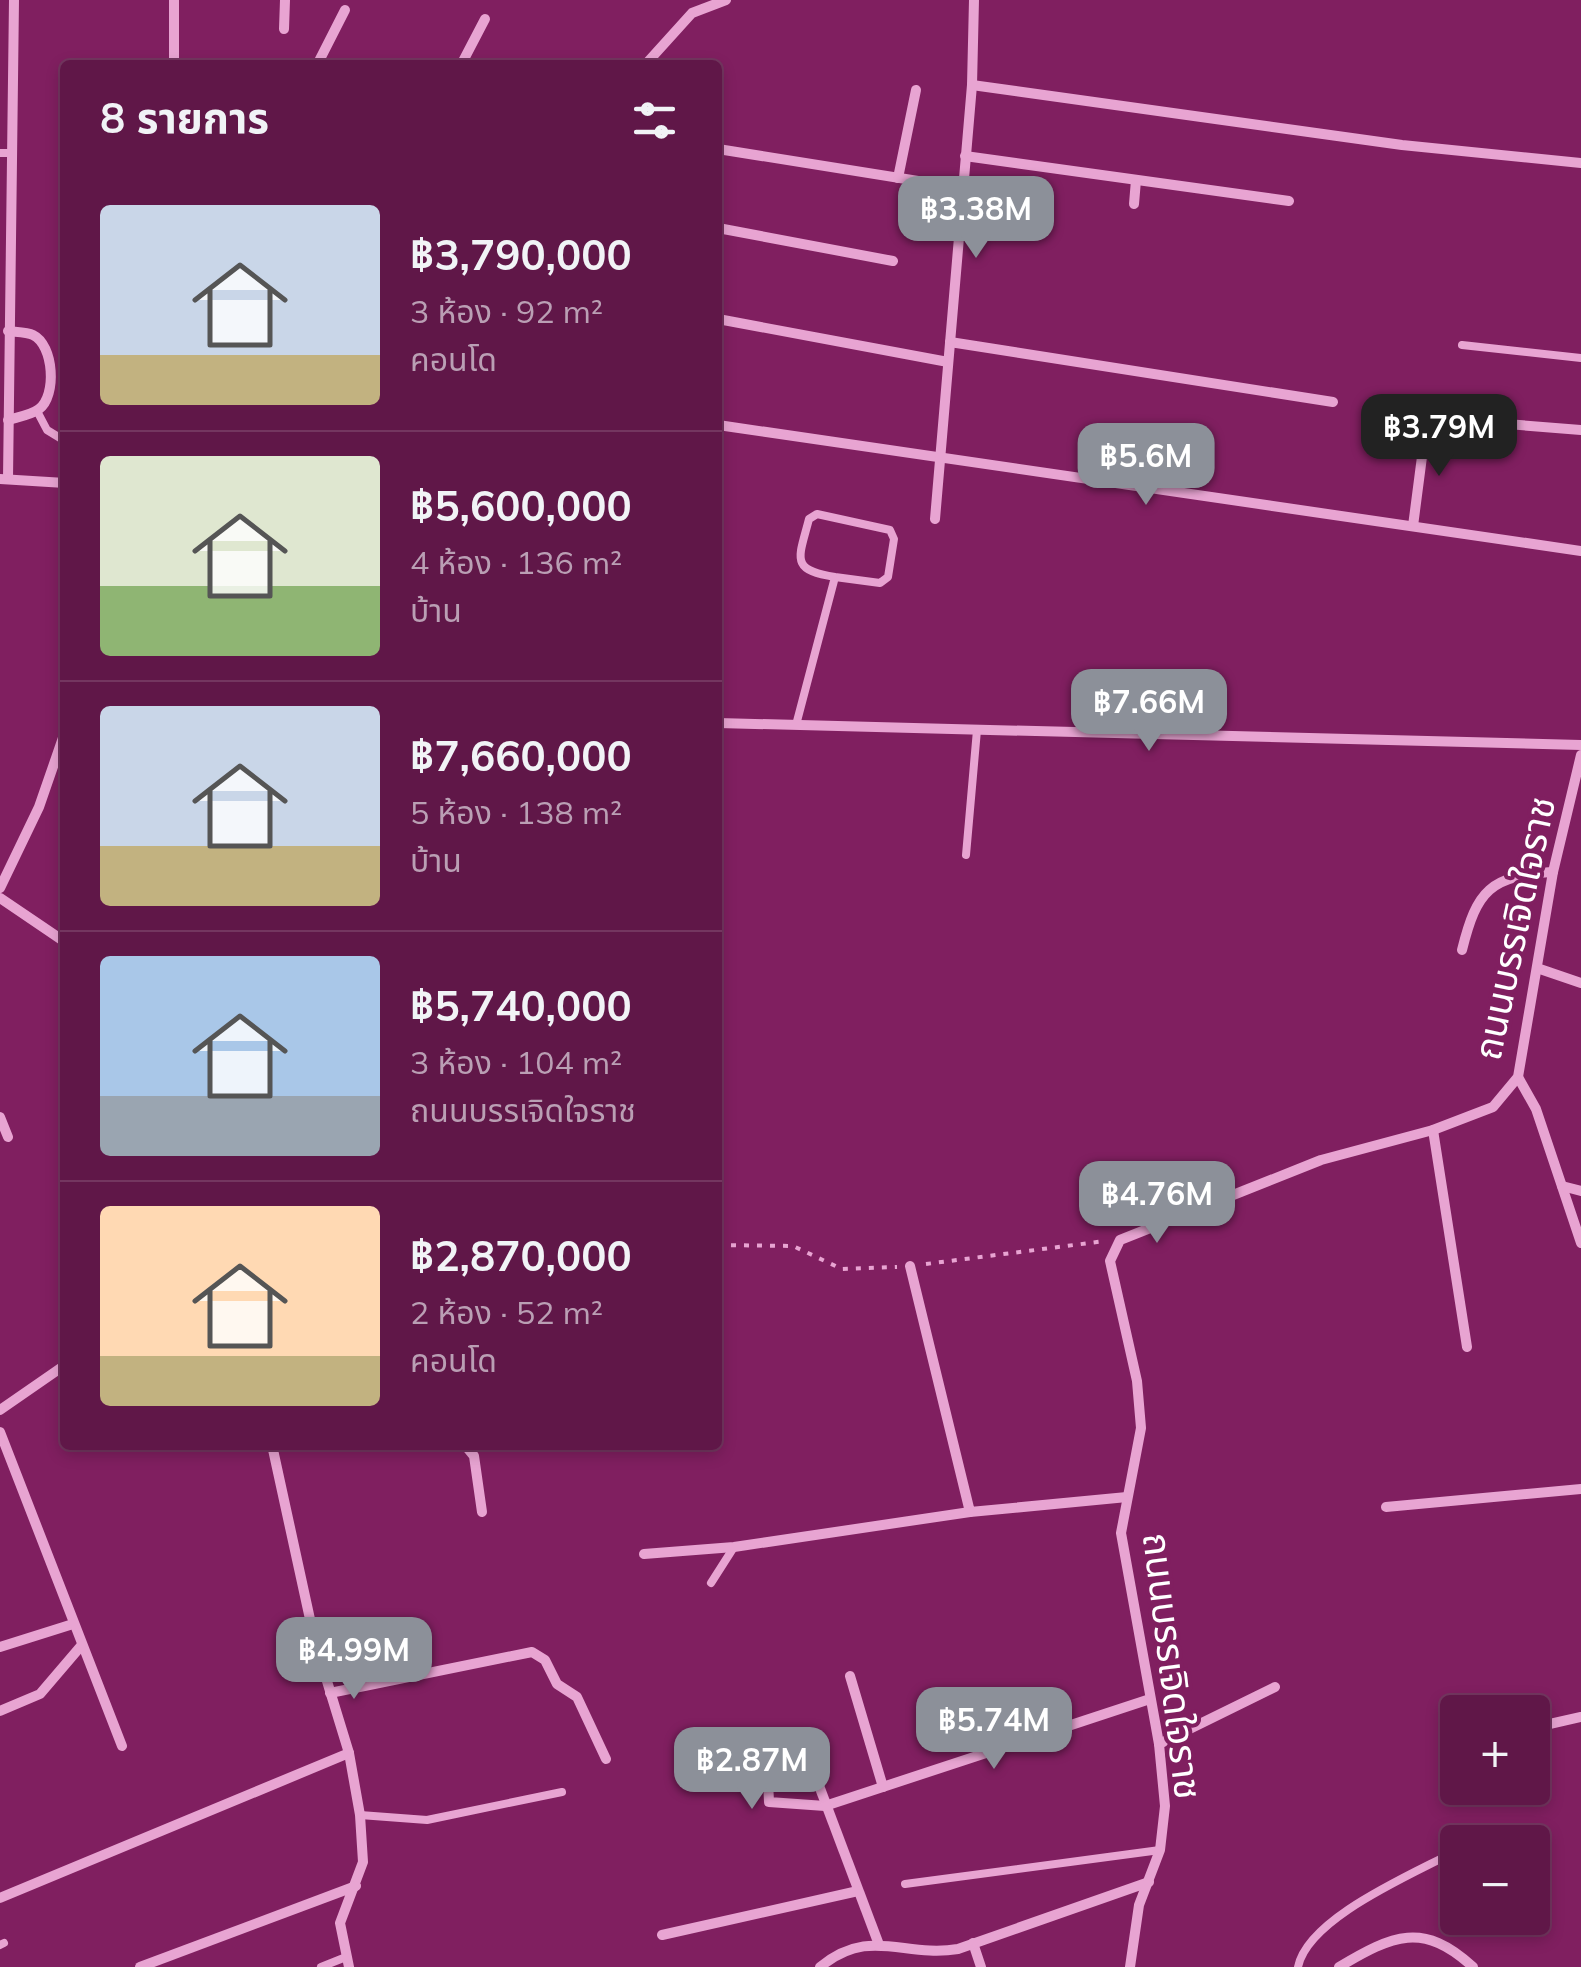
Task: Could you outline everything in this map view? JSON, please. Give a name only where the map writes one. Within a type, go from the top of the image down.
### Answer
[{"type":"street","points":[[14,0],[5,153],[8,420],[4,479],[60,482]]},
{"type":"street","points":[[174,0],[174,60]]},
{"type":"street","points":[[284,29],[285,0]]},
{"type":"street","points":[[649,60],[692,13],[726,0]]},
{"type":"street","points":[[934,519],[972,85],[974,0]]},
{"type":"street","points":[[320,60],[345,10]]},
{"type":"street","points":[[464,60],[485,18]]},
{"type":"street","points":[[972,85],[1402,146],[1581,163]]},
{"type":"street","points":[[898,178],[916,90]]},
{"type":"street","points":[[722,150],[962,188]]},
{"type":"street","points":[[965,156],[1289,201]]},
{"type":"street","points":[[1134,204],[1136,180]]},
{"type":"street","points":[[722,229],[892,260]]},
{"type":"street","points":[[722,320],[948,362]]},
{"type":"street","points":[[8,331],[32,334],[48,358],[50,386],[46,402],[37,412],[8,420]]},
{"type":"street","points":[[950,342],[1333,402]]},
{"type":"street","points":[[1414,526],[1426,426],[1431,418],[1581,430]]},
{"type":"street","points":[[722,426],[1581,551]]},
{"type":"street","points":[[722,723],[1581,745]]},
{"type":"street","points":[[0,888],[39,807],[60,746]]},
{"type":"street","name":"ถนนบรรเจิดใจราช","points":[[1130,1967],[1139,1905],[1160,1850],[1164,1806],[1159,1744],[1121,1534],[1141,1428],[1137,1382],[1110,1260],[1120,1240],[1321,1160],[1432,1130],[1493,1107],[1518,1077],[1553,872],[1581,755]]},
{"type":"street","points":[[1462,950],[1476,902],[1485,890],[1530,873],[1553,872]]},
{"type":"street","points":[[0,898],[60,939]]},
{"type":"street","points":[[1537,968],[1581,984]]},
{"type":"street","points":[[1518,1077],[1536,1108],[1581,1242]]},
{"type":"street","points":[[0,1118],[8,1137]]},
{"type":"street","points":[[1432,1130],[1467,1346]]},
{"type":"street","points":[[1562,1186],[1581,1190]]},
{"type":"street","points":[[910,1266],[970,1512]]},
{"type":"street","points":[[0,1410],[60,1368]]},
{"type":"street","points":[[0,1432],[122,1746]]},
{"type":"street","points":[[273,1450],[290,1538],[349,1753],[360,1815],[363,1862],[340,1923],[348,1962]]},
{"type":"street","points":[[469,1450],[474,1456],[482,1512]]},
{"type":"street","points":[[1386,1508],[1581,1489]]},
{"type":"street","points":[[644,1554],[734,1547],[970,1512],[1126,1498]]},
{"type":"street","points":[[0,1648],[73,1624]]},
{"type":"street","points":[[0,1711],[40,1694],[82,1646]]},
{"type":"street","points":[[330,1693],[532,1652],[544,1660],[557,1684],[577,1697],[606,1759]]},
{"type":"street","points":[[850,1676],[883,1788]]},
{"type":"street","points":[[1159,1744],[1275,1687]]},
{"type":"street","points":[[766,1737],[769,1802],[825,1806],[1150,1699]]},
{"type":"street","points":[[1550,1724],[1581,1717]]},
{"type":"street","points":[[0,1898],[349,1753]]},
{"type":"street","points":[[812,1768],[878,1942]]},
{"type":"street","points":[[820,1967],[878,1942],[934,1953],[973,1944],[1149,1882]]},
{"type":"street","points":[[140,1967],[356,1886]]},
{"type":"street","points":[[662,1935],[858,1891]]},
{"type":"street","points":[[1339,1967],[1370,1948],[1409,1935],[1432,1938],[1474,1967]]},
{"type":"street","points":[[973,1944],[981,1967]]},
{"type":"lane","points":[[1462,346],[1581,358]]},
{"type":"lane","points":[[37,412],[47,430],[60,438]]},
{"type":"lane","points":[[812,516],[890,530],[894,538],[888,577],[880,583],[835,577],[807,573],[801,567],[799,556],[812,516]]},
{"type":"lane","points":[[796,725],[835,577]]},
{"type":"lane","points":[[966,855],[977,730]]},
{"type":"lane","points":[[710,1583],[734,1547]]},
{"type":"lane","points":[[360,1815],[427,1820],[562,1792]]},
{"type":"lane","points":[[905,1884],[1160,1850]]},
{"type":"lane","points":[[1298,1967],[1301,1951],[1315,1936],[1358,1905],[1440,1860]]},
{"type":"lane","points":[[321,1967],[348,1962]]}]
